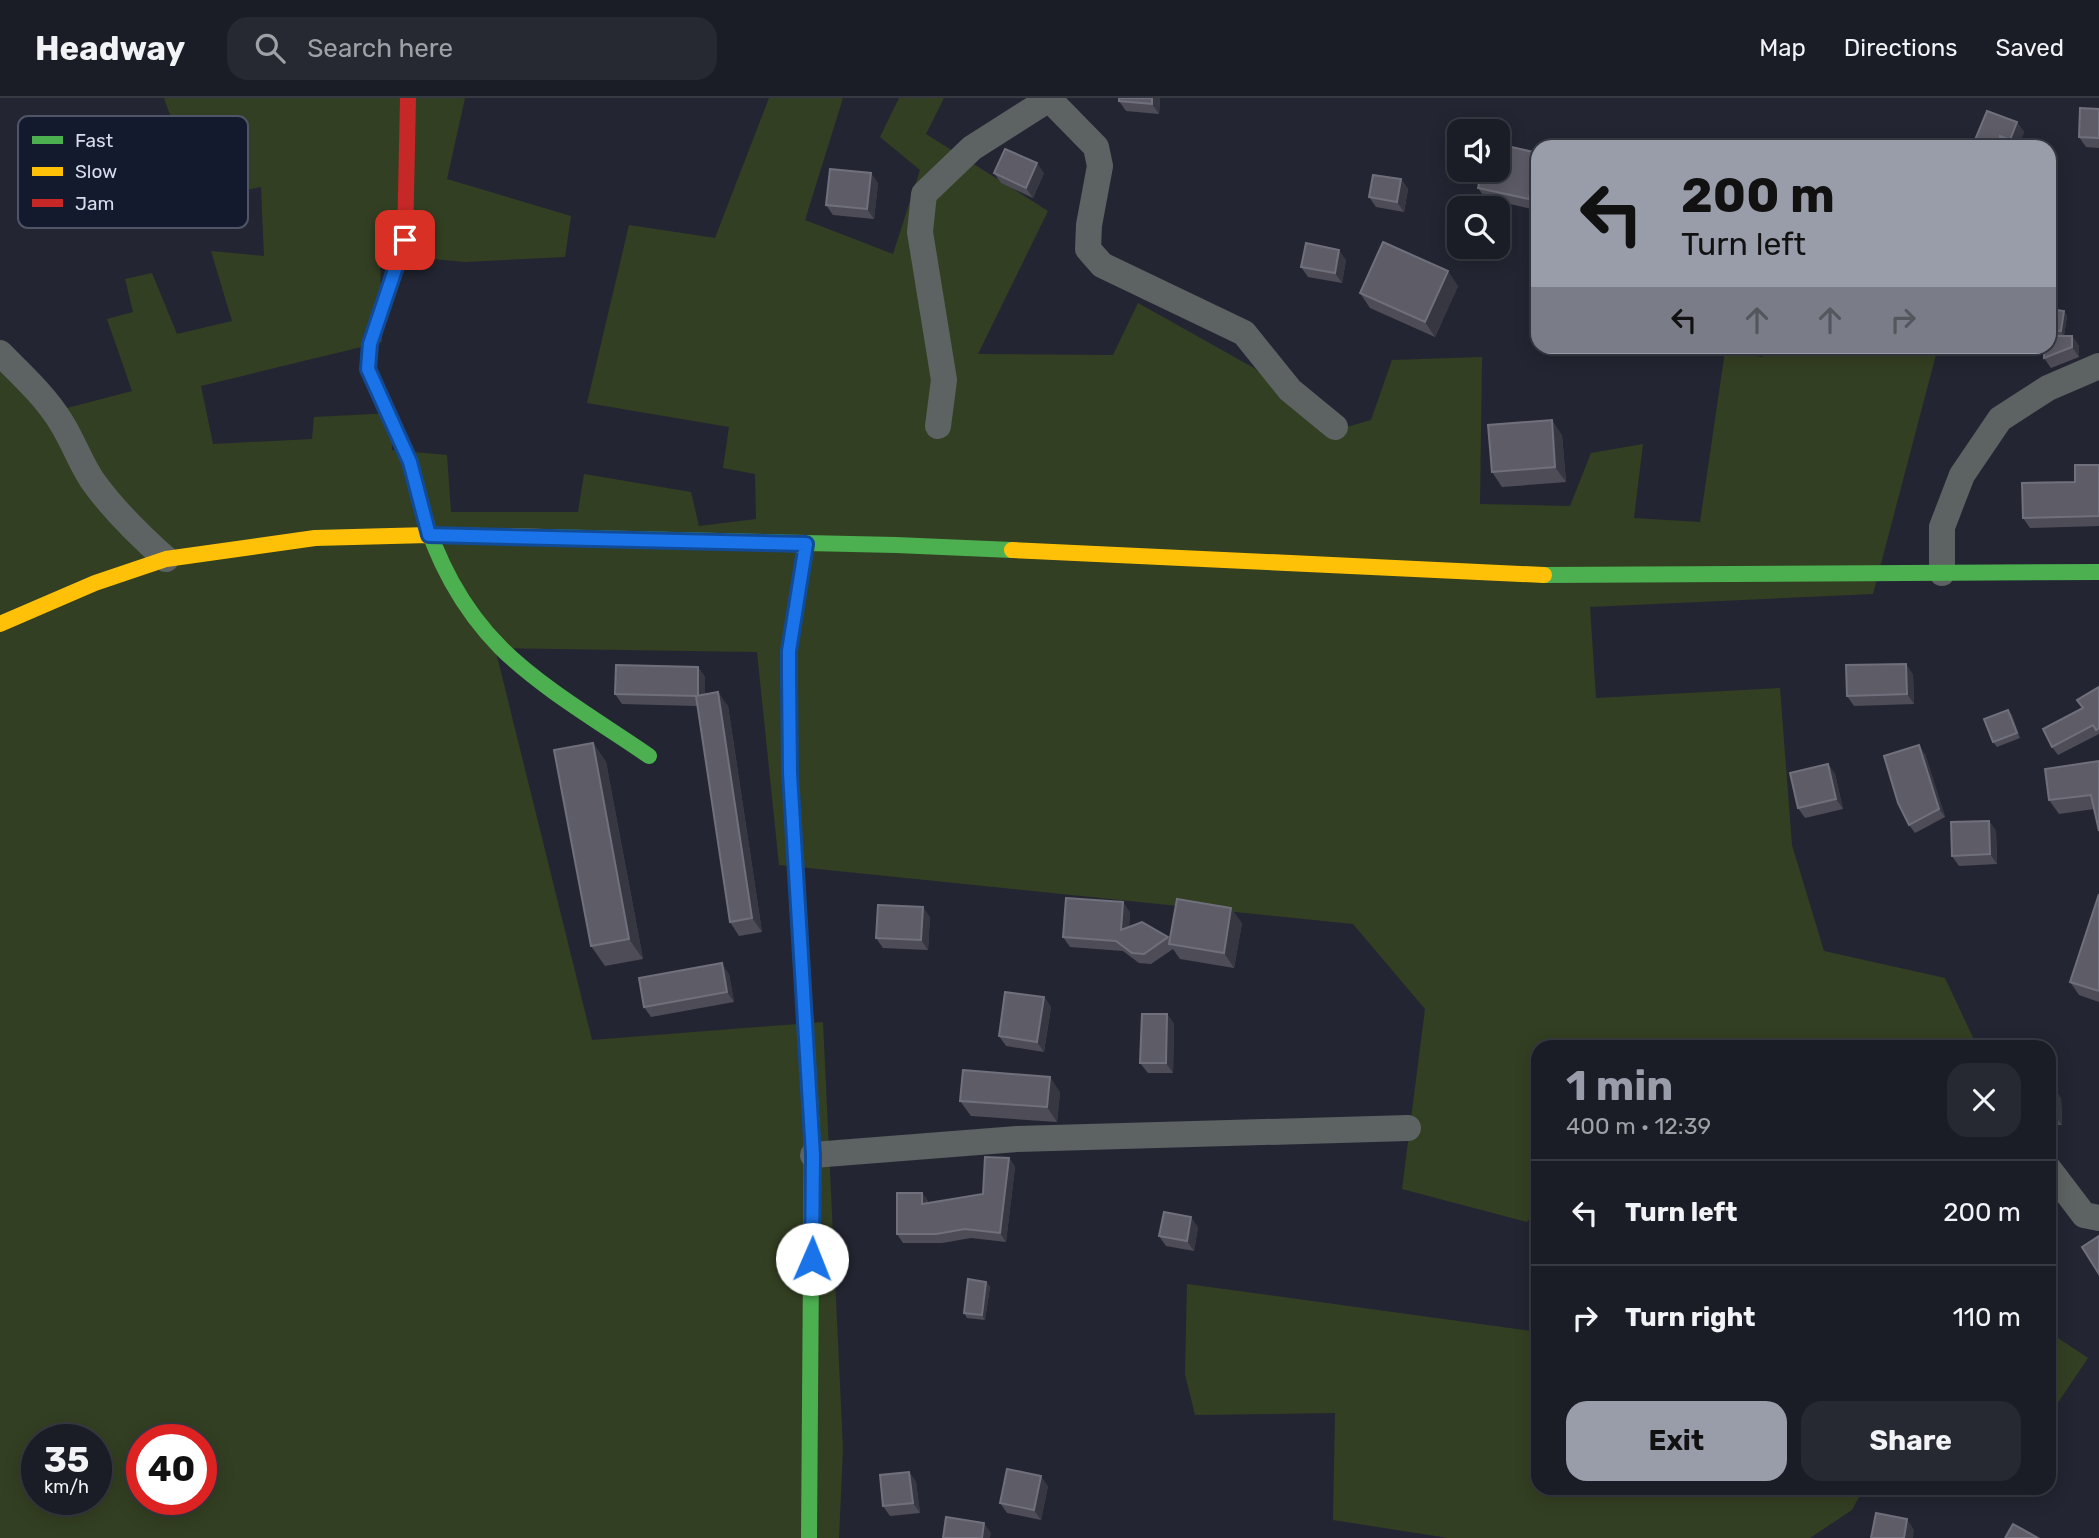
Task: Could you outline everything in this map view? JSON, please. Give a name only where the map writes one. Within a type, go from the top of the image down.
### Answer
[{"type":"main road","points":[[408,98],[405,240],[370,344],[368,369],[410,462],[429,535],[455,590],[501,648],[535,677],[649,757]]},
{"type":"main road","points":[[0,624],[95,583],[166,559],[315,538],[429,535],[896,545],[1532,575],[2099,572]]},
{"type":"main road","points":[[806,544],[789,651],[789,732],[813,1155],[809,1538]]},
{"type":"street","points":[[938,426],[944,380],[920,232],[924,194],[972,148],[1049,99],[1096,148],[1100,166],[1089,225],[1088,249],[1102,265],[1244,333],[1290,390],[1335,427]]},
{"type":"street","points":[[0,353],[32,385],[61,421],[91,478],[112,506],[136,533],[166,559]]},
{"type":"street","points":[[1942,573],[1942,527],[1962,475],[2000,419],[2048,388],[2099,366]]},
{"type":"street","points":[[813,1155],[1017,1139],[1408,1128]]},
{"type":"street","points":[[2056,1180],[2084,1215],[2099,1218]]},
{"type":"green space","points":[[164,98],[465,98],[447,179],[571,216],[565,257],[465,262],[380,254],[382,342],[201,386],[213,444],[312,439],[314,417],[393,413],[392,450],[447,455],[451,512],[578,512],[584,474],[691,492],[699,526],[756,519],[755,474],[723,468],[729,427],[587,403],[629,225],[715,238],[769,98],[843,98],[805,220],[893,254],[920,170],[880,137],[899,98],[944,98],[926,134],[1048,211],[978,354],[1113,355],[1138,303],[1254,368],[1326,433],[1371,420],[1392,360],[1482,357],[1480,504],[1570,506],[1591,453],[1643,444],[1634,518],[1700,522],[1725,354],[1762,357],[1764,354],[1936,354],[1873,594],[1590,607],[1596,698],[1780,688],[1792,845],[1824,951],[1945,978],[1974,1040],[1531,1040],[1531,1217],[1527,1222],[1402,1189],[1425,1009],[1353,924],[779,865],[757,652],[495,648],[592,1040],[823,1022],[843,1449],[839,1538],[0,1538],[0,363],[48,413],[132,391],[107,319],[133,312],[125,279],[152,273],[177,334],[232,321],[211,251],[264,256],[261,187],[248,190],[248,116],[170,116]]},
{"type":"green space","points":[[1187,1284],[1531,1331],[1531,1495],[1860,1495],[1852,1510],[1810,1538],[1448,1538],[1333,1520],[1335,1413],[1195,1415],[1185,1374]]},
{"type":"green space","points":[[2056,1337],[2088,1358],[2056,1406]]},
{"type":"building","points":[[1119,98],[1152,98],[1152,104],[1119,101]]},
{"type":"building","points":[[2080,108],[2099,109],[2099,138],[2079,137]]},
{"type":"building","points":[[1987,111],[2017,122],[2010,140],[2000,136],[2000,140],[1975,140]]},
{"type":"building","points":[[1510,147],[1531,151],[1529,199],[1478,188],[1479,182],[1510,182]]},
{"type":"building","points":[[1005,149],[1037,163],[1026,188],[994,173]]},
{"type":"building","points":[[830,169],[871,173],[867,209],[826,205]]},
{"type":"building","points":[[1373,175],[1401,179],[1397,202],[1369,197]]},
{"type":"building","points":[[1383,242],[1448,271],[1425,322],[1360,293]]},
{"type":"building","points":[[1306,243],[1339,250],[1335,273],[1301,267]]},
{"type":"building","points":[[2056,310],[2064,311],[2061,331],[2056,331]]},
{"type":"building","points":[[2056,336],[2072,336],[2072,347],[2056,353]]},
{"type":"building","points":[[1552,420],[1555,467],[1492,472],[1488,425]]},
{"type":"building","points":[[2075,465],[2099,465],[2099,516],[2023,518],[2022,483],[2075,482]]},
{"type":"building","points":[[1906,664],[1907,694],[1847,696],[1846,665]]},
{"type":"building","points":[[616,665],[698,667],[698,696],[615,694]]},
{"type":"building","points":[[2099,687],[2099,728],[2096,730],[2093,725],[2052,747],[2043,729],[2083,708],[2077,700]]},
{"type":"building","points":[[718,692],[752,918],[730,922],[696,696]]},
{"type":"building","points":[[2008,710],[2017,733],[1993,742],[1984,719]]},
{"type":"building","points":[[593,743],[629,939],[591,946],[554,750]]},
{"type":"building","points":[[1919,745],[1939,809],[1909,825],[1898,803],[1884,756]]},
{"type":"building","points":[[2099,761],[2099,831],[2091,795],[2049,800],[2045,769]]},
{"type":"building","points":[[1828,764],[1836,799],[1798,808],[1790,773]]},
{"type":"building","points":[[1989,821],[1990,854],[1952,856],[1951,822]]},
{"type":"building","points":[[2099,894],[2099,991],[2070,982]]},
{"type":"building","points":[[1066,898],[1123,902],[1121,930],[1142,922],[1168,937],[1144,954],[1132,953],[1116,941],[1063,937]]},
{"type":"building","points":[[1177,899],[1231,908],[1224,953],[1169,944]]},
{"type":"building","points":[[878,905],[923,907],[921,940],[876,938]]},
{"type":"building","points":[[722,963],[727,992],[644,1007],[639,978]]},
{"type":"building","points":[[1005,992],[1044,997],[1037,1042],[999,1036]]},
{"type":"building","points":[[1142,1014],[1167,1014],[1166,1063],[1140,1063]]},
{"type":"building","points":[[963,1070],[1050,1077],[1047,1107],[960,1101]]},
{"type":"building","points":[[985,1157],[1009,1158],[1000,1233],[965,1229],[936,1234],[897,1234],[897,1193],[922,1193],[922,1204],[983,1194]]},
{"type":"building","points":[[1164,1212],[1191,1217],[1187,1241],[1159,1236]]},
{"type":"building","points":[[2099,1236],[2099,1274],[2082,1247]]},
{"type":"building","points":[[968,1279],[986,1282],[982,1315],[964,1313]]},
{"type":"building","points":[[1007,1469],[1041,1476],[1034,1510],[1000,1503]]},
{"type":"building","points":[[909,1472],[913,1503],[883,1506],[880,1475]]},
{"type":"building","points":[[1876,1513],[1907,1519],[1904,1538],[1871,1538]]},
{"type":"building","points":[[946,1517],[984,1523],[982,1538],[943,1538]]},
{"type":"building","points":[[2013,1524],[2038,1538],[2005,1538]]},
{"type":"traffic: fast","points":[[421,505],[442,563],[462,600],[487,633],[535,677],[649,756]]},
{"type":"traffic: fast","points":[[544,537],[1012,550]]},
{"type":"traffic: fast","points":[[1544,575],[2099,572]]},
{"type":"traffic: fast","points":[[809,1538],[812,1131]]},
{"type":"traffic: slow","points":[[0,624],[95,583],[166,559],[315,538],[429,535],[544,537]]},
{"type":"traffic: slow","points":[[806,544],[789,651],[790,773],[812,1131]]},
{"type":"traffic: slow","points":[[1012,550],[1544,575]]},
{"type":"traffic: jam","points":[[408,98],[405,241],[370,344],[368,369],[410,462],[421,505]]},
{"type":"route","points":[[405,240],[370,344],[368,369],[410,462],[429,535],[806,544],[789,651],[789,675],[790,773],[813,1155],[812,1259]]}]
